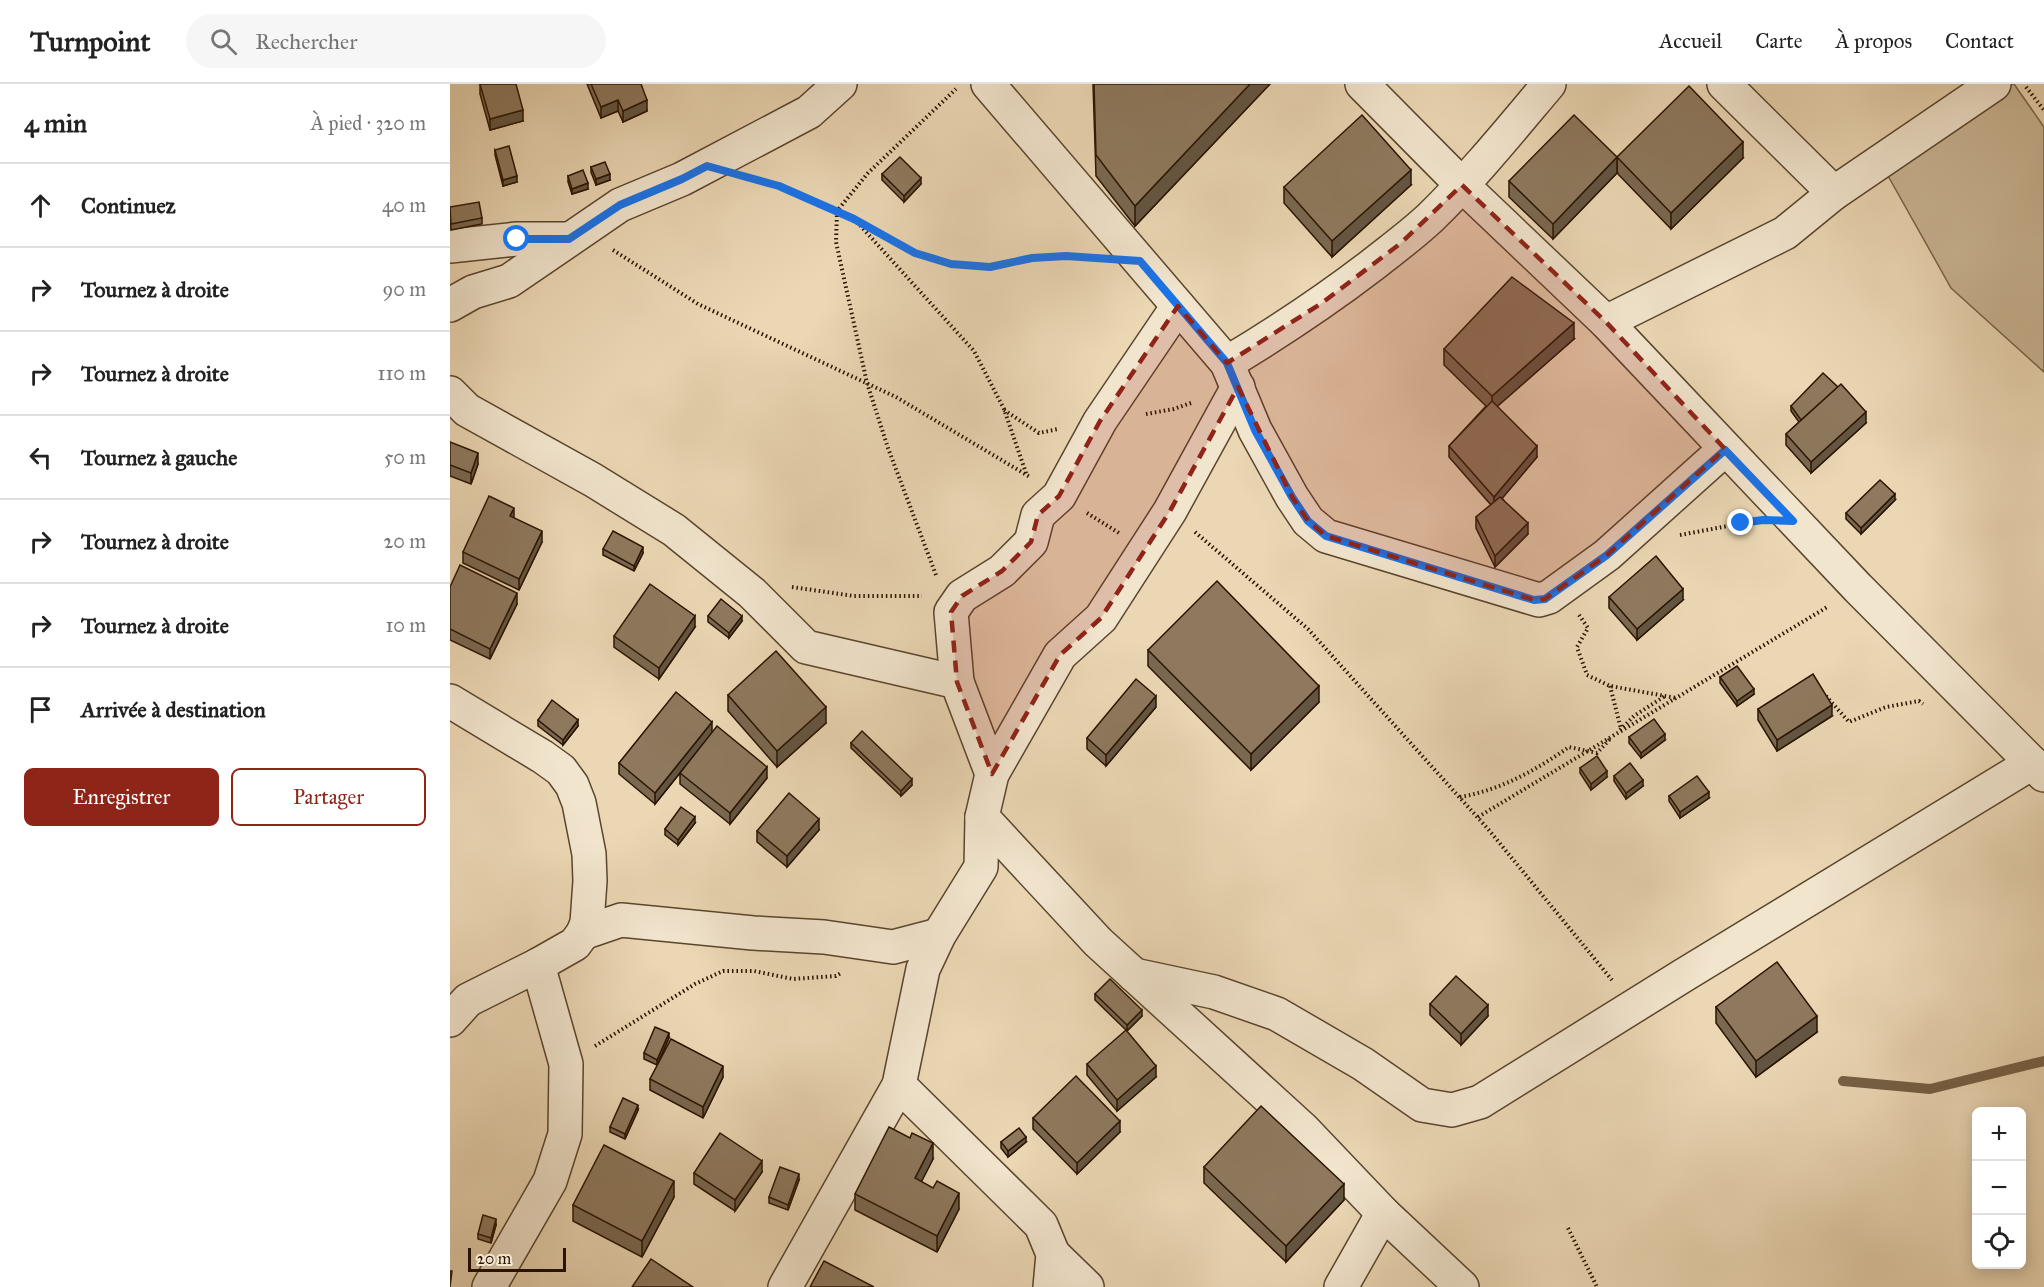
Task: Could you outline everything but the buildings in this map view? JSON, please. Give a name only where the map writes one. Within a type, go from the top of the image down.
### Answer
[{"type":"street","points":[[450,328],[459,318],[458,296],[509,281],[620,205],[682,179],[809,112],[840,84]]},
{"type":"street","points":[[1134,975],[1214,992],[1277,1014],[1363,1064],[1422,1105],[1452,1110],[1480,1102],[1633,1007],[2038,769],[1793,521],[1606,322],[1462,185],[1362,84]]},
{"type":"street","points":[[785,1287],[899,1085],[923,969],[939,935],[981,867],[982,817],[992,774],[1060,655],[1101,618],[1170,511],[1232,375],[1287,327],[1322,303],[1430,218],[1462,185],[1549,84]]},
{"type":"street","points":[[1724,84],[1834,193]]},
{"type":"street","points":[[1606,322],[1785,233],[1834,193],[1994,84]]},
{"type":"street","points":[[999,90],[1178,306],[1232,375],[1255,430],[1292,497],[1308,521],[1326,536],[1534,600],[1545,599],[1607,555],[1725,450]]},
{"type":"street","points":[[450,246],[575,235]]},
{"type":"street","points":[[992,774],[957,682],[951,612],[962,596],[1002,571],[1031,542],[1049,506],[1100,421],[1178,306]]},
{"type":"street","points":[[450,393],[467,410],[593,480],[674,530],[752,593],[806,647],[957,682]]},
{"type":"street","points":[[450,701],[561,770],[572,784],[579,803],[589,854],[589,909],[583,933],[575,944],[468,1000],[450,1020]]},
{"type":"street","points":[[982,817],[1098,942],[1303,1129],[1383,1213],[1462,1287]]},
{"type":"street","points":[[583,933],[621,920],[753,933],[824,937],[893,947],[939,935]]},
{"type":"street","points":[[489,1287],[550,1181],[565,1134],[566,1064],[538,965]]},
{"type":"street","points":[[899,1085],[1041,1225],[1053,1254],[1087,1287]]},
{"type":"street","points":[[1341,1287],[1383,1213]]},
{"type":"street","points":[[1050,1287],[1053,1254]]},
{"type":"path","points":[[951,612],[888,448],[867,383],[836,242],[837,211],[868,173],[960,84]]},
{"type":"path","points":[[2024,84],[2044,110]]},
{"type":"path","points":[[707,166],[779,186],[854,219],[915,253],[951,264],[990,267],[1032,258],[1066,256],[1140,261]]},
{"type":"path","points":[[854,219],[974,351],[1004,409],[1027,475],[1049,506],[1144,550]]},
{"type":"path","points":[[575,235],[698,304],[896,397],[1027,475],[1049,506]]},
{"type":"path","points":[[1170,511],[1308,629],[1478,817],[1633,1007]]},
{"type":"path","points":[[1676,536],[1763,520],[1793,521]]},
{"type":"path","points":[[1580,574],[1575,611],[1588,628],[1577,647],[1587,675],[1610,686],[1676,698]]},
{"type":"path","points":[[752,593],[795,586],[854,596],[924,596],[951,612]]},
{"type":"path","points":[[1478,817],[1858,588]]},
{"type":"path","points":[[1610,686],[1621,729]]},
{"type":"path","points":[[1824,693],[1849,722],[1886,707],[1918,700],[1927,707]]},
{"type":"path","points":[[1460,797],[1502,785],[1540,767],[1569,747],[1598,753],[1634,716],[1665,696]]},
{"type":"path","points":[[566,1064],[695,984],[723,971],[754,971],[793,979],[836,976],[845,972]]},
{"type":"path","points":[[1568,1228],[1597,1287]]},
{"type":"highlighted area","points":[[1462,185],[1606,322],[1725,449],[1607,555],[1545,599],[1534,600],[1326,536],[1308,521],[1292,497],[1238,387],[1170,511],[1101,618],[1060,655],[992,774],[957,682],[951,612],[962,596],[1002,571],[1031,542],[1038,515],[1059,496],[1100,421],[1178,306],[1227,363],[1322,303],[1401,243]]},
{"type":"shaded area","points":[[2010,84],[2014,84],[2044,127],[2044,372],[1951,288],[1887,174]]},
{"type":"waterway","points":[[1843,1081],[1930,1089],[2044,1061]]},
{"type":"route","points":[[517,239],[569,239],[620,205],[707,166],[779,186],[854,219],[915,253],[951,264],[990,267],[1032,258],[1066,256],[1140,261],[1227,363],[1255,430],[1308,521],[1326,536],[1534,600],[1545,599],[1607,555],[1725,450],[1793,521],[1763,520],[1741,523]]}]
